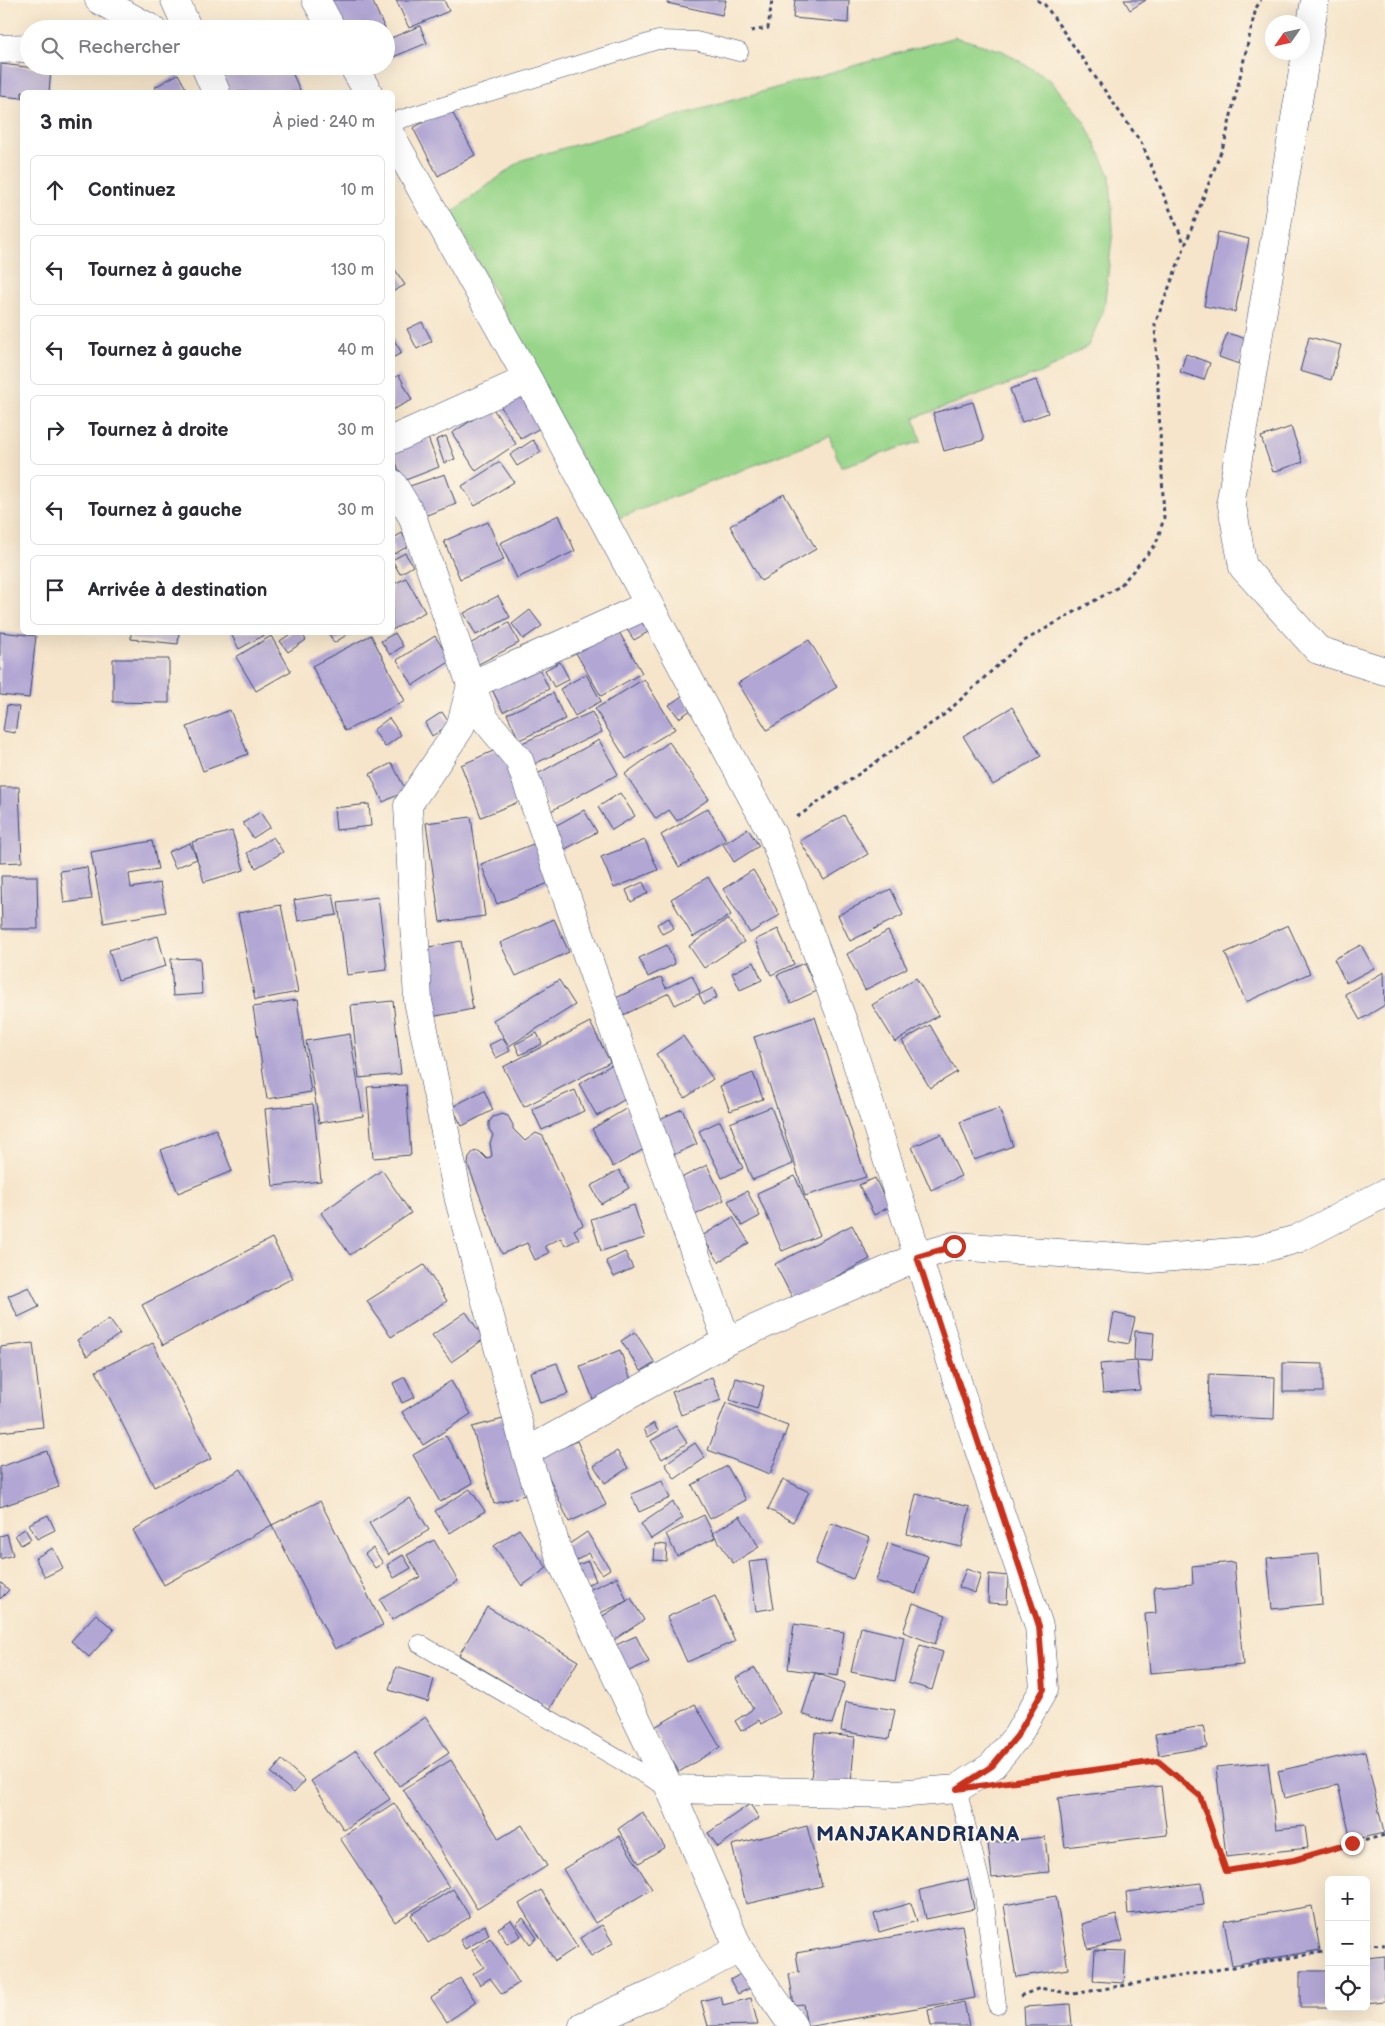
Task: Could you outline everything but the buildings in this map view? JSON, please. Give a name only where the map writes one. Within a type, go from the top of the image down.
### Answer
[{"type":"street","points":[[99,0],[136,20]]},
{"type":"street","points":[[175,0],[184,20]]},
{"type":"street","points":[[316,0],[327,20]]},
{"type":"street","points":[[1315,0],[1231,500],[1243,567],[1318,650],[1385,671]]},
{"type":"street","points":[[0,49],[20,48]]},
{"type":"street","points":[[209,75],[215,90]]},
{"type":"street","points":[[358,75],[367,90]]},
{"type":"street","points":[[395,141],[528,379],[772,834],[847,1032],[917,1257],[1039,1626],[1044,1689],[1017,1736],[992,1766],[957,1789],[897,1794],[670,1790]]},
{"type":"street","points":[[395,439],[528,379]]},
{"type":"street","points":[[395,488],[412,516],[484,718],[520,760],[596,981],[727,1341]]},
{"type":"street","points":[[471,685],[648,605]]},
{"type":"street","points":[[471,685],[460,728],[408,805],[418,1001],[459,1200],[526,1452],[561,1561],[670,1790],[739,1948],[793,2026]]},
{"type":"street","points":[[526,1452],[727,1341],[917,1257],[954,1246],[1150,1259],[1257,1250],[1297,1239],[1385,1193]]},
{"type":"street","points":[[583,2026],[655,1993],[739,1948]]},
{"type":"lane","points":[[395,121],[658,40],[696,41],[739,52]]},
{"type":"lane","points":[[420,1644],[670,1790]]},
{"type":"lane","points":[[957,1789],[984,1895],[997,2005]]},
{"type":"path","points":[[1037,0],[1045,5],[1142,144],[1185,246]]},
{"type":"path","points":[[772,834],[945,714],[1024,641],[1120,586],[1156,544],[1164,518],[1155,324],[1224,141],[1256,8],[1261,0]]},
{"type":"path","points":[[1014,1781],[1158,1761],[1200,1796],[1226,1871],[1294,1860],[1385,1835]]},
{"type":"path","points":[[1370,1944],[1385,1944]]},
{"type":"path","points":[[997,2005],[1040,1988],[1073,1994],[1325,1952]]},
{"type":"green space","points":[[955,37],[1003,51],[1050,80],[1084,121],[1110,175],[1113,230],[1104,309],[1088,346],[1046,371],[914,418],[921,441],[841,467],[829,436],[614,520],[452,212],[522,160]]},
{"type":"district","name":"MANJAKANDRIANA","points":[[918,1834]]},
{"type":"route","points":[[954,1246],[917,1257],[977,1444],[1039,1626],[1044,1689],[1017,1736],[992,1766],[957,1789],[1158,1761],[1200,1796],[1226,1871],[1294,1860],[1352,1843]]}]
